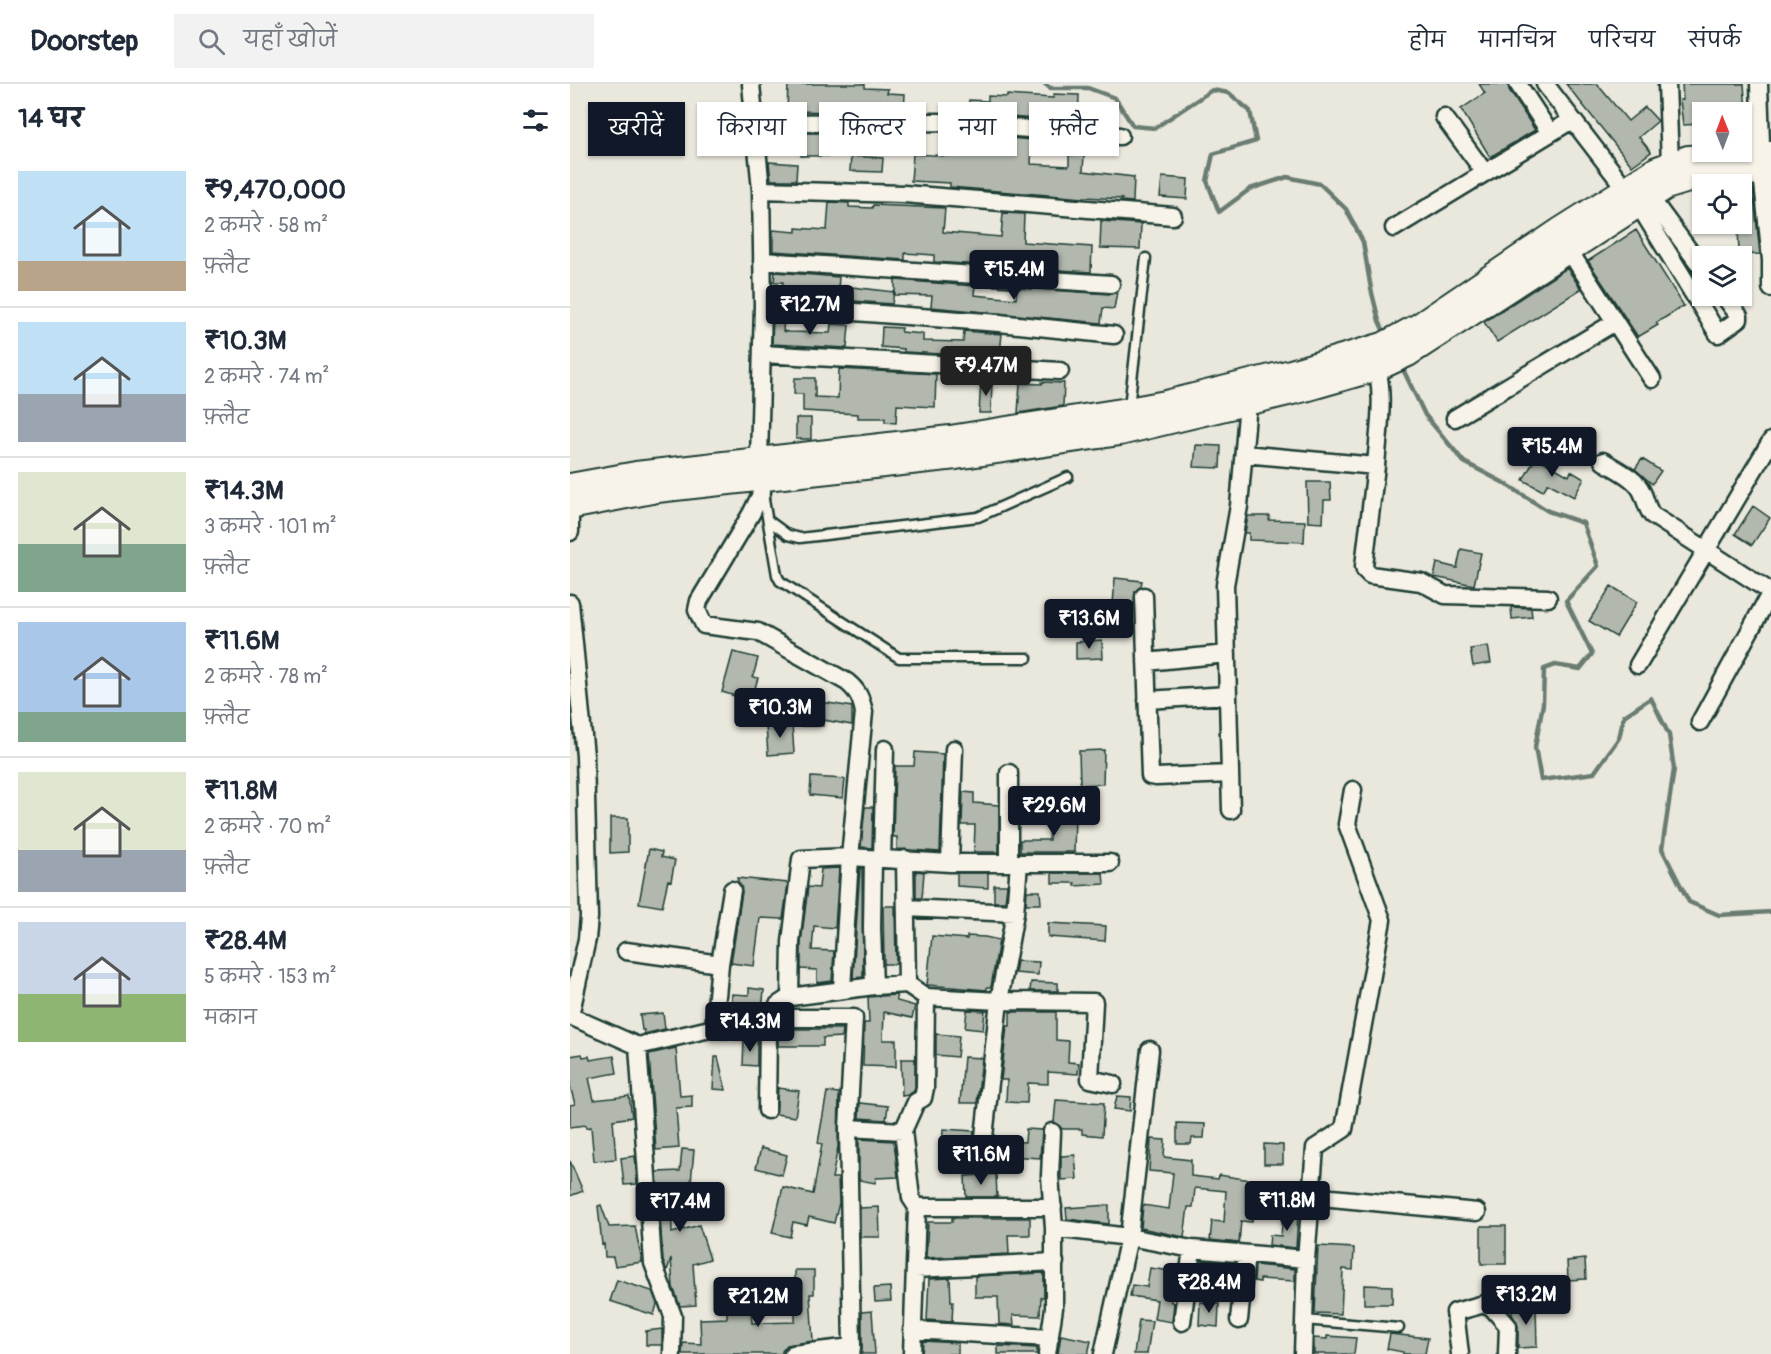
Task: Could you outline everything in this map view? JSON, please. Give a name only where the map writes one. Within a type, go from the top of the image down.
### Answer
[{"type":"main road","points":[[1425,333],[1568,249],[1638,196],[1657,169],[1688,158],[1706,156],[1767,163]]},
{"type":"main road","points":[[570,486],[636,474],[761,476],[950,438],[1166,404],[1280,375],[1379,356],[1408,354],[1425,333],[1638,196],[1708,174],[1767,163]]},
{"type":"main road","points":[[570,507],[648,492],[761,476],[956,457],[1044,446],[1120,433],[1248,403],[1379,356]]},
{"type":"street","points":[[751,84],[752,102]]},
{"type":"street","points":[[1518,84],[1550,133]]},
{"type":"street","points":[[1545,84],[1572,120],[1692,257]]},
{"type":"street","points":[[1667,84],[1670,164]]},
{"type":"street","points":[[1759,84],[1767,163],[1771,288]]},
{"type":"street","points":[[1444,117],[1485,173]]},
{"type":"street","points":[[1394,228],[1572,120]]},
{"type":"street","points":[[807,123],[939,122],[1120,136]]},
{"type":"street","points":[[757,156],[761,190],[763,305],[761,476],[751,514],[699,601],[697,610],[704,625],[749,629],[767,635],[847,682],[856,690],[861,699],[864,712],[850,857],[842,989]]},
{"type":"street","points":[[761,190],[904,194],[1173,216]]},
{"type":"street","points":[[1638,196],[1692,289]]},
{"type":"street","points":[[1568,249],[1652,379]]},
{"type":"street","points":[[762,261],[1111,284]]},
{"type":"street","points":[[763,305],[999,323],[1114,335]]},
{"type":"street","points":[[1702,306],[1718,334],[1739,319],[1732,306]]},
{"type":"street","points":[[1455,418],[1615,322]]},
{"type":"street","points":[[762,354],[1060,371]]},
{"type":"street","points":[[1379,356],[1380,398],[1376,466],[1364,566],[1366,573],[1420,582],[1444,595],[1548,598]]},
{"type":"street","points":[[1231,810],[1225,585],[1239,506],[1248,403]]},
{"type":"street","points":[[1638,665],[1771,441]]},
{"type":"street","points":[[1244,454],[1376,466]]},
{"type":"street","points":[[1603,461],[1638,485],[1647,509],[1652,515],[1771,592],[1700,722]]},
{"type":"street","points":[[570,507],[570,532]]},
{"type":"street","points":[[1144,596],[1150,776],[1230,774]]},
{"type":"street","points":[[570,603],[586,778],[589,917],[587,939],[570,1016],[638,1046],[714,1028],[738,1030],[769,1023],[854,1018],[848,1128],[852,1350],[793,1354]]},
{"type":"street","points":[[1146,662],[1227,654]]},
{"type":"street","points":[[1147,700],[1228,695]]},
{"type":"street","points":[[874,986],[872,928],[885,749]]},
{"type":"street","points":[[950,863],[954,749]]},
{"type":"street","points":[[981,1164],[999,1001],[1015,913],[1009,773]]},
{"type":"street","points":[[1303,1354],[1306,1259],[1315,1148],[1344,1129],[1382,920],[1347,824],[1353,790]]},
{"type":"street","points":[[790,997],[791,942],[801,859],[850,857],[950,863],[1110,863]]},
{"type":"street","points":[[905,859],[907,984]]},
{"type":"street","points":[[714,1028],[720,964],[732,890]]},
{"type":"street","points":[[906,908],[1015,913]]},
{"type":"street","points":[[626,951],[720,964]]},
{"type":"street","points":[[767,1110],[769,1023],[778,1005],[790,997],[874,986],[907,984],[926,997],[999,1001],[1094,1002],[1090,1079],[1113,1084]]},
{"type":"street","points":[[912,1354],[917,1207],[911,1198],[903,1131],[916,1102],[923,1098],[926,1088],[926,997]]},
{"type":"street","points":[[638,1046],[653,1263],[673,1316],[672,1354]]},
{"type":"street","points":[[1103,1354],[1129,1237],[1150,1050]]},
{"type":"street","points":[[848,1128],[903,1131]]},
{"type":"street","points":[[912,1330],[1048,1346],[1054,1308],[1054,1228],[1050,1176],[1052,1132]]},
{"type":"street","points":[[1311,1196],[1477,1212]]},
{"type":"street","points":[[917,1207],[1053,1207]]},
{"type":"street","points":[[1054,1228],[1129,1237],[1192,1249],[1306,1259]]},
{"type":"street","points":[[1182,1322],[1192,1249]]},
{"type":"street","points":[[1239,1320],[1246,1254]]},
{"type":"street","points":[[915,1269],[1054,1262]]},
{"type":"street","points":[[1460,1354],[1455,1312],[1488,1302],[1508,1326],[1507,1354]]},
{"type":"lane","points":[[1128,410],[1146,258]]},
{"type":"lane","points":[[761,476],[777,575],[780,581],[899,658],[1027,658]]},
{"type":"lane","points":[[769,521],[788,535],[800,538],[978,517],[1068,477]]},
{"type":"lane","points":[[1303,1320],[1399,1328]]},
{"type":"building","points":[[788,84],[865,84],[865,88],[888,89],[887,93],[905,94],[905,102],[819,102],[819,112],[807,111],[807,102],[787,102]]},
{"type":"building","points":[[1479,84],[1508,84],[1509,90],[1535,130],[1490,157],[1461,109],[1485,93]]},
{"type":"building","points":[[1566,84],[1597,84],[1628,121],[1645,107],[1658,121],[1639,137],[1651,152],[1632,166]]},
{"type":"building","points":[[1682,84],[1744,84],[1745,102],[1692,102],[1692,125],[1683,125],[1680,100],[1683,100]]},
{"type":"building","points":[[1054,94],[1079,95],[1079,102],[1029,102],[1029,118],[1017,118],[1017,102],[969,102],[969,100],[988,101],[988,96],[1007,97],[1007,95],[1053,98]]},
{"type":"building","points":[[807,133],[819,133],[819,156],[807,156]]},
{"type":"building","points":[[1017,139],[1029,140],[1031,164],[1069,166],[1069,156],[1084,156],[1083,171],[1134,177],[1133,202],[1121,201],[1122,199],[950,187],[950,183],[911,181],[913,156],[1017,156]]},
{"type":"building","points":[[851,156],[883,158],[882,172],[850,171]]},
{"type":"building","points":[[769,162],[797,164],[796,180],[771,180]]},
{"type":"building","points":[[1162,177],[1188,179],[1187,199],[1160,197]]},
{"type":"building","points":[[1752,189],[1760,254],[1752,254],[1752,246],[1739,246],[1738,234],[1752,234]]},
{"type":"building","points":[[829,202],[849,203],[849,207],[872,208],[873,205],[945,208],[943,232],[1001,237],[1003,213],[1024,214],[1023,242],[1092,247],[1091,272],[934,262],[934,255],[905,253],[905,260],[773,251],[773,230],[796,232],[796,228],[827,230]]},
{"type":"building","points":[[1101,221],[1141,224],[1140,249],[1100,248]]},
{"type":"building","points":[[1636,230],[1684,306],[1638,337],[1588,261]]},
{"type":"building","points":[[1567,268],[1581,289],[1497,342],[1484,322]]},
{"type":"building","points":[[775,272],[839,277],[838,290],[817,289],[816,299],[781,296],[783,282],[774,282]]},
{"type":"building","points":[[895,280],[975,286],[974,295],[1016,299],[1017,288],[1110,294],[1117,292],[1114,309],[1103,308],[1101,323],[931,307],[932,296],[895,295]]},
{"type":"building","points":[[843,286],[894,292],[892,304],[841,300]]},
{"type":"building","points":[[773,316],[784,317],[783,331],[789,332],[830,333],[831,324],[849,325],[847,348],[772,344]]},
{"type":"building","points":[[882,327],[902,328],[901,332],[923,334],[923,341],[963,342],[964,331],[1002,334],[1000,353],[980,351],[980,356],[904,352],[904,349],[881,347]]},
{"type":"building","points":[[839,369],[936,374],[935,407],[897,405],[896,423],[885,422],[885,418],[858,418],[858,414],[803,411],[803,394],[794,394],[795,378],[815,378],[815,397],[838,398]]},
{"type":"building","points":[[981,380],[992,381],[991,413],[979,413]]},
{"type":"building","points":[[1042,382],[1064,383],[1063,406],[1018,413],[1020,383],[1042,384]]},
{"type":"building","points":[[796,418],[811,418],[811,439],[796,439]]},
{"type":"building","points":[[1196,445],[1221,446],[1220,468],[1194,467]]},
{"type":"building","points":[[1536,457],[1569,476],[1571,471],[1584,479],[1574,497],[1548,483],[1543,491],[1523,480]]},
{"type":"building","points":[[1642,459],[1661,471],[1652,484],[1635,469]]},
{"type":"building","points":[[1307,482],[1330,482],[1331,500],[1324,500],[1323,523],[1308,522]]},
{"type":"building","points":[[1753,506],[1770,518],[1752,545],[1735,534]]},
{"type":"building","points":[[1248,516],[1270,516],[1269,520],[1305,521],[1304,542],[1249,540],[1249,533],[1245,533]]},
{"type":"building","points":[[1461,549],[1481,553],[1474,585],[1434,577],[1437,563],[1457,568]]},
{"type":"building","points":[[1115,578],[1142,581],[1141,586],[1135,592],[1134,604],[1113,605]]},
{"type":"building","points":[[1611,586],[1637,602],[1616,637],[1589,621]]},
{"type":"building","points":[[1511,607],[1531,608],[1532,617],[1512,619]]},
{"type":"building","points":[[1102,640],[1103,658],[1076,659],[1076,642]]},
{"type":"building","points":[[1488,646],[1491,663],[1473,666],[1470,649]]},
{"type":"building","points":[[733,652],[758,658],[753,677],[758,678],[751,701],[722,692]]},
{"type":"building","points":[[797,702],[828,703],[852,707],[852,725],[823,720],[823,726],[796,726]]},
{"type":"building","points":[[792,724],[794,753],[768,755],[766,725]]},
{"type":"building","points":[[1104,750],[1103,784],[1080,785],[1079,751]]},
{"type":"building","points":[[915,752],[943,754],[940,852],[897,849],[897,837],[893,837],[895,766],[914,766]]},
{"type":"building","points":[[811,777],[845,779],[843,798],[810,795]]},
{"type":"building","points":[[963,792],[974,793],[974,803],[999,805],[999,852],[974,852],[975,825],[962,825]]},
{"type":"building","points":[[1025,796],[1047,797],[1047,816],[1024,815]]},
{"type":"building","points":[[865,807],[873,807],[872,848],[861,847]]},
{"type":"building","points":[[1050,814],[1075,815],[1074,852],[1020,852],[1020,840],[1049,840]]},
{"type":"building","points":[[610,818],[628,818],[628,852],[610,853]]},
{"type":"building","points":[[649,849],[662,852],[661,857],[675,860],[662,907],[639,903]]},
{"type":"building","points":[[839,868],[835,928],[814,926],[812,950],[834,951],[832,981],[817,983],[817,970],[801,969],[801,943],[808,887],[819,888],[821,869]]},
{"type":"building","points":[[860,868],[862,868],[863,977],[853,978]]},
{"type":"building","points":[[916,871],[924,872],[922,898],[916,898]]},
{"type":"building","points":[[957,873],[988,873],[988,888],[957,886]]},
{"type":"building","points":[[1052,873],[1103,873],[1104,884],[1075,886],[1075,883],[1052,883]]},
{"type":"building","points":[[737,878],[788,883],[783,919],[760,918],[754,966],[731,963],[742,892]]},
{"type":"building","points":[[994,885],[1007,885],[1005,902],[994,902]]},
{"type":"building","points":[[1027,891],[1040,891],[1041,904],[1026,904]]},
{"type":"building","points":[[883,906],[895,906],[896,964],[884,964]]},
{"type":"building","points":[[1048,923],[1106,926],[1105,941],[1048,937]]},
{"type":"building","points":[[932,936],[967,939],[967,936],[985,937],[999,940],[991,987],[987,987],[987,990],[927,985]]},
{"type":"building","points":[[1017,961],[1039,962],[1038,975],[1015,973]]},
{"type":"building","points":[[1031,982],[1058,983],[1058,991],[1030,991]]},
{"type":"building","points":[[749,988],[764,990],[759,1018],[731,1019],[732,994],[749,995]]},
{"type":"building","points":[[896,995],[897,1001],[915,1006],[912,1018],[884,1012],[883,1040],[896,1040],[896,1067],[863,1066],[864,1023],[869,1023],[868,997]]},
{"type":"building","points":[[967,1010],[985,1011],[983,1030],[965,1028]]},
{"type":"building","points":[[1010,1012],[1056,1012],[1056,1040],[1069,1041],[1068,1062],[1079,1063],[1078,1074],[1048,1072],[1048,1084],[1028,1083],[1027,1103],[1006,1102],[1007,1080],[1001,1080],[1007,1026],[1010,1026]]},
{"type":"building","points":[[663,1013],[665,1029],[644,1034],[640,1015]]},
{"type":"building","points":[[778,1029],[843,1029],[842,1037],[823,1038],[823,1046],[778,1046]]},
{"type":"building","points":[[936,1034],[959,1036],[957,1057],[936,1055]]},
{"type":"building","points":[[757,1039],[757,1066],[743,1065],[744,1040]]},
{"type":"building","points":[[676,1048],[680,1096],[692,1095],[692,1107],[676,1108],[679,1148],[656,1150],[649,1054]]},
{"type":"building","points":[[582,1054],[583,1057],[589,1056],[590,1060],[614,1056],[617,1073],[589,1078],[594,1100],[629,1096],[632,1117],[613,1120],[616,1159],[594,1161],[591,1127],[586,1128],[586,1125],[570,1127],[570,1105],[575,1104],[570,1086],[570,1056]]},
{"type":"building","points":[[715,1057],[718,1057],[726,1090],[713,1089]]},
{"type":"building","points":[[964,1057],[982,1058],[977,1103],[960,1103]]},
{"type":"building","points":[[901,1059],[915,1059],[914,1091],[902,1096]]},
{"type":"building","points":[[778,1088],[799,1091],[795,1117],[776,1114]]},
{"type":"building","points":[[827,1092],[839,1093],[838,1147],[832,1178],[838,1178],[839,1203],[834,1223],[809,1217],[807,1225],[793,1222],[790,1237],[772,1233],[783,1187],[813,1194],[822,1144],[818,1143]]},
{"type":"building","points":[[1117,1096],[1131,1097],[1130,1111],[1114,1109]]},
{"type":"building","points":[[1056,1100],[1104,1103],[1102,1136],[1082,1134],[1082,1129],[1062,1129],[1054,1122]]},
{"type":"building","points":[[860,1103],[888,1106],[886,1120],[859,1118]]},
{"type":"building","points":[[1177,1123],[1205,1124],[1204,1138],[1192,1138],[1191,1144],[1177,1144]]},
{"type":"building","points":[[943,1129],[974,1131],[972,1154],[942,1152]]},
{"type":"building","points":[[1026,1129],[1042,1130],[1040,1158],[993,1155],[994,1140],[1025,1142]]},
{"type":"building","points":[[859,1139],[894,1141],[898,1177],[876,1178],[875,1183],[859,1180]]},
{"type":"building","points":[[1151,1139],[1165,1140],[1164,1157],[1191,1160],[1191,1176],[1218,1179],[1219,1175],[1257,1181],[1252,1222],[1241,1221],[1239,1243],[1210,1240],[1212,1221],[1224,1222],[1226,1191],[1195,1188],[1193,1207],[1188,1207],[1184,1237],[1141,1228],[1143,1205],[1169,1209],[1173,1173],[1149,1171]]},
{"type":"building","points":[[1264,1144],[1283,1145],[1283,1164],[1264,1164]]},
{"type":"building","points":[[761,1148],[787,1155],[782,1175],[756,1168]]},
{"type":"building","points":[[682,1149],[694,1150],[690,1193],[671,1191],[672,1233],[699,1225],[710,1259],[693,1264],[696,1305],[680,1306],[673,1287],[671,1258],[667,1271],[663,1261],[657,1172],[680,1171]]},
{"type":"building","points":[[1075,1155],[1077,1179],[1061,1180],[1061,1156]]},
{"type":"building","points":[[635,1156],[637,1184],[624,1185],[621,1158]]},
{"type":"building","points":[[570,1161],[583,1191],[570,1196]]},
{"type":"building","points":[[996,1174],[997,1197],[966,1197],[965,1176]]},
{"type":"building","points":[[601,1205],[609,1227],[635,1226],[642,1262],[615,1266],[613,1257],[605,1257],[598,1206]]},
{"type":"building","points":[[1109,1205],[1109,1224],[1067,1219],[1066,1208]]},
{"type":"building","points":[[879,1207],[880,1237],[860,1237],[860,1208]]},
{"type":"building","points":[[1283,1213],[1298,1214],[1296,1248],[1269,1245],[1270,1235],[1281,1236]]},
{"type":"building","points":[[952,1218],[1030,1218],[1030,1235],[1008,1235],[1009,1254],[926,1258],[928,1222],[952,1222]]},
{"type":"building","points":[[1481,1226],[1506,1226],[1506,1264],[1481,1264]]},
{"type":"building","points":[[1318,1246],[1354,1248],[1353,1270],[1343,1269],[1341,1314],[1315,1313]]},
{"type":"building","points":[[1585,1259],[1586,1279],[1568,1280],[1567,1261]]},
{"type":"building","points":[[1204,1261],[1234,1263],[1233,1274],[1203,1272]]},
{"type":"building","points":[[1255,1265],[1295,1269],[1295,1281],[1260,1279],[1260,1282],[1254,1281]]},
{"type":"building","points":[[1150,1268],[1170,1271],[1171,1302],[1174,1303],[1172,1322],[1154,1319],[1157,1300],[1130,1296],[1132,1285],[1147,1287]]},
{"type":"building","points":[[795,1270],[814,1270],[814,1294],[810,1294],[813,1341],[787,1345],[782,1354],[682,1354],[683,1343],[701,1344],[700,1319],[727,1318],[727,1309],[751,1307],[752,1323],[795,1322]]},
{"type":"building","points":[[1044,1273],[1044,1297],[1041,1297],[1040,1316],[1013,1315],[1014,1325],[999,1324],[998,1297],[975,1297],[975,1276]]},
{"type":"building","points":[[950,1278],[951,1301],[953,1301],[952,1322],[927,1320],[929,1279]]},
{"type":"building","points":[[617,1280],[652,1291],[657,1304],[654,1315],[610,1301]]},
{"type":"building","points":[[1364,1285],[1392,1286],[1392,1304],[1364,1304]]},
{"type":"building","points":[[890,1287],[891,1301],[875,1302],[874,1288]]},
{"type":"building","points":[[1200,1302],[1219,1304],[1218,1327],[1199,1325]]},
{"type":"building","points":[[1536,1307],[1537,1347],[1518,1348],[1518,1326],[1511,1308]]},
{"type":"building","points":[[872,1311],[875,1354],[862,1354],[862,1312]]},
{"type":"building","points":[[1139,1320],[1152,1321],[1147,1354],[1134,1354]]},
{"type":"building","points":[[662,1329],[662,1345],[646,1345],[646,1331]]},
{"type":"building","points":[[1390,1334],[1428,1338],[1425,1354],[1403,1354],[1403,1352],[1387,1349]]},
{"type":"building","points":[[1061,1335],[1091,1341],[1088,1354],[1058,1354]]},
{"type":"building","points":[[1327,1336],[1356,1338],[1354,1354],[1314,1354],[1314,1338],[1327,1339]]},
{"type":"building","points":[[923,1341],[958,1343],[958,1354],[922,1354]]},
{"type":"building","points":[[998,1346],[1037,1348],[1037,1354],[998,1354]]},
{"type":"waterway","points":[[1045,84],[1050,88],[1088,88],[1115,98],[1133,126],[1155,128],[1212,90],[1229,93],[1250,111],[1256,141],[1213,154],[1207,181],[1219,212],[1250,189],[1287,177],[1320,184],[1346,209],[1363,242],[1371,289],[1379,321],[1386,336]]},
{"type":"waterway","points":[[1401,365],[1425,415],[1464,462],[1506,484],[1548,511],[1583,523],[1598,566],[1566,601],[1592,654],[1580,669],[1555,665],[1544,669],[1543,704],[1535,747],[1541,780],[1594,773],[1619,738],[1624,716],[1651,698],[1669,735],[1674,769],[1662,849],[1689,902],[1719,915],[1771,912]]}]
